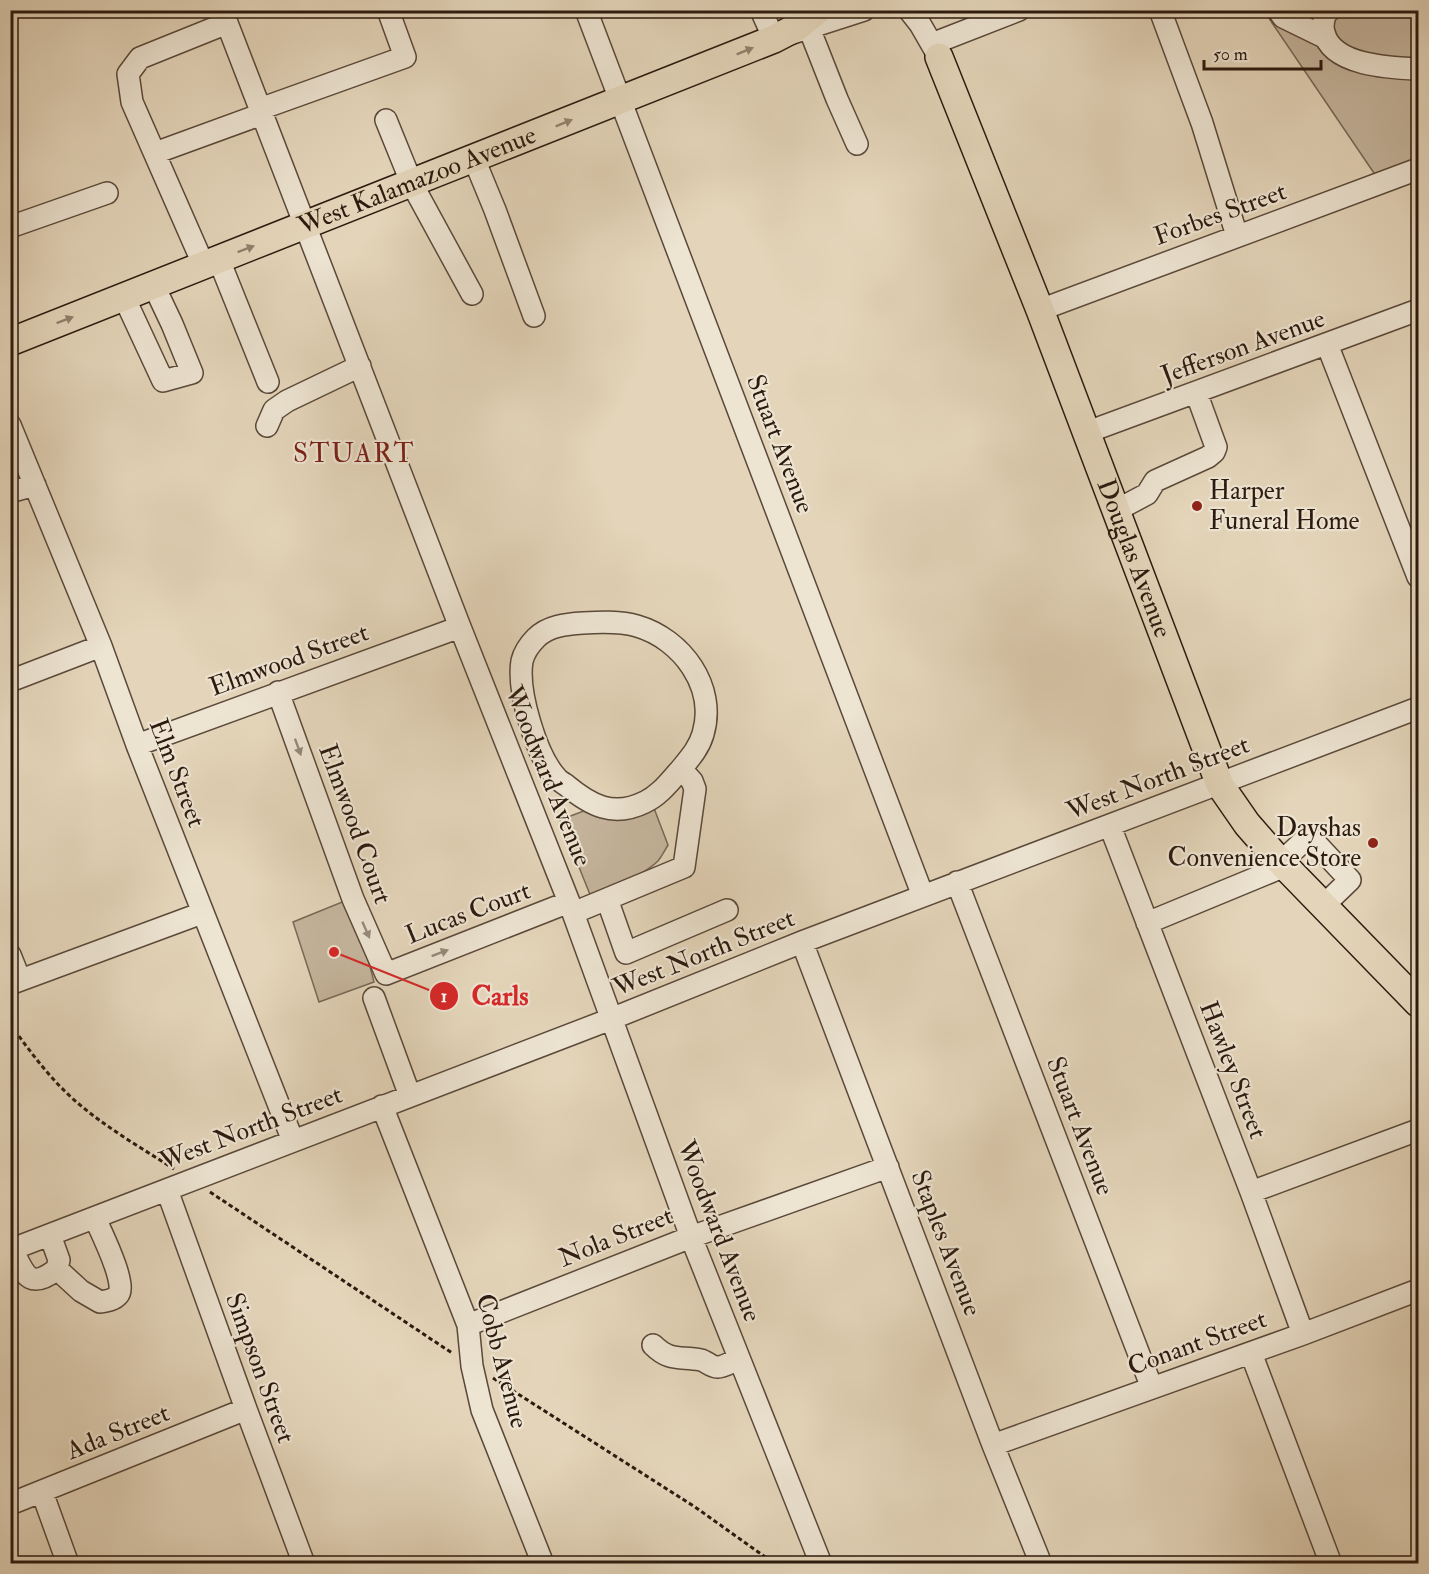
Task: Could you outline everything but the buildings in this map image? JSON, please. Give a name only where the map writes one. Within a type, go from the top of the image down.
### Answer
[{"type":"main road","name":"West Kalamazoo Avenue","points":[[10,342],[620,101],[774,39],[814,19]]},
{"type":"main road","name":"Douglas Avenue","points":[[938,49],[1040,310],[1220,785],[1247,824],[1283,864],[1419,1003]]},
{"type":"street","points":[[155,153],[405,57],[388,10]]},
{"type":"street","name":"Stuart Avenue","points":[[586,10],[923,896]]},
{"type":"street","points":[[761,10],[774,39]]},
{"type":"street","points":[[857,144],[837,99],[814,19],[864,10]]},
{"type":"street","name":"Douglas Avenue","points":[[909,10],[938,49]]},
{"type":"street","name":"Douglas Avenue","points":[[928,10],[938,49]]},
{"type":"street","points":[[938,49],[1019,10]]},
{"type":"street","points":[[1160,10],[1202,123],[1237,236]]},
{"type":"street","points":[[1278,10],[1283,17],[1326,38],[1343,55],[1366,64],[1419,69]]},
{"type":"street","points":[[1326,38],[1323,31],[1325,14],[1330,10]]},
{"type":"street","points":[[224,17],[140,58],[128,74],[132,102],[155,153],[268,382]]},
{"type":"street","name":"Woodward Avenue","points":[[224,17],[571,908],[691,1237],[821,1563]]},
{"type":"street","points":[[386,120],[412,184],[472,294]]},
{"type":"street","points":[[474,159],[534,316]]},
{"type":"street","name":"Forbes Street","points":[[1040,310],[1419,169]]},
{"type":"street","points":[[10,227],[108,193]]},
{"type":"street","points":[[124,297],[162,381],[192,374],[154,286]]},
{"type":"street","name":"Jefferson Avenue","points":[[1085,433],[1419,310]]},
{"type":"street","points":[[1327,344],[1419,577]]},
{"type":"street","points":[[267,426],[274,410],[287,401],[360,366]]},
{"type":"street","points":[[1115,511],[1147,494],[1155,481],[1208,457],[1214,452],[1216,447],[1196,392]]},
{"type":"street","name":"Elm Street","points":[[10,425],[101,646],[202,913],[293,1141]]},
{"type":"street","points":[[10,492],[35,485]]},
{"type":"street","points":[[572,624],[636,625],[665,639],[682,652],[696,673],[706,711],[703,734],[696,749],[681,769],[665,788],[643,804],[613,810],[601,808],[581,798],[556,777],[540,749],[522,690],[523,659],[537,637],[548,629],[572,624]]},
{"type":"street","name":"Elmwood Street","points":[[137,745],[460,627]]},
{"type":"street","points":[[10,681],[101,646]]},
{"type":"street","name":"Elmwood Court","points":[[278,692],[352,899],[386,974]]},
{"type":"street","name":"West North Street","points":[[11,1249],[611,1020],[957,882],[1220,785],[1419,708]]},
{"type":"street","name":"Lucas Court","points":[[386,974],[571,908],[607,899],[684,867],[695,789],[692,781],[681,769]]},
{"type":"street","name":"Hawley Street","points":[[1110,825],[1303,1334]]},
{"type":"street","points":[[1148,923],[1283,864],[1309,836],[1350,880],[1323,906]]},
{"type":"street","name":"Stuart Avenue","points":[[957,882],[1152,1388]]},
{"type":"street","points":[[607,899],[626,953],[727,910]]},
{"type":"street","points":[[10,955],[15,982],[202,913]]},
{"type":"street","name":"Staples Avenue","points":[[802,942],[993,1445],[1041,1563]]},
{"type":"street","points":[[374,998],[410,1096]]},
{"type":"street","name":"Cobb Avenue","points":[[382,1106],[468,1325],[472,1366],[482,1410],[543,1563]]},
{"type":"street","points":[[1251,1192],[1419,1130]]},
{"type":"street","name":"Nola Street","points":[[468,1325],[691,1237],[888,1167]]},
{"type":"street","name":"Simpson Street","points":[[167,1190],[304,1563]]},
{"type":"street","points":[[57,1269],[81,1291],[100,1302],[110,1300],[121,1291],[119,1276],[95,1218]]},
{"type":"street","points":[[11,1249],[25,1276],[33,1279],[40,1278],[57,1269],[59,1260],[50,1235]]},
{"type":"street","name":"Conant Street","points":[[993,1445],[1419,1290]]},
{"type":"street","points":[[653,1345],[662,1354],[677,1359],[702,1360],[718,1368],[740,1359]]},
{"type":"street","points":[[1251,1353],[1331,1563]]},
{"type":"street","name":"Ada Street","points":[[10,1504],[246,1409]]},
{"type":"street","points":[[42,1492],[68,1563]]},
{"type":"path","points":[[10,1024],[28,1049],[72,1098],[120,1135],[192,1180]]},
{"type":"shaded area","points":[[1264,11],[1418,11],[1418,160],[1376,176]]},
{"type":"shaded area","points":[[652,803],[668,845],[661,857],[644,872],[591,897],[560,820],[589,809]]},
{"type":"shaded area","points":[[352,898],[374,982],[319,1002],[293,922]]},
{"type":"place","name":"Harper Funeral Home","points":[[1197,506]]},
{"type":"place","name":"Dayshas Convenience Store","points":[[1373,843]]},
{"type":"place","name":"Carls","points":[[334,952]]},
{"type":"district","name":"STUART","points":[[354,453]]}]
